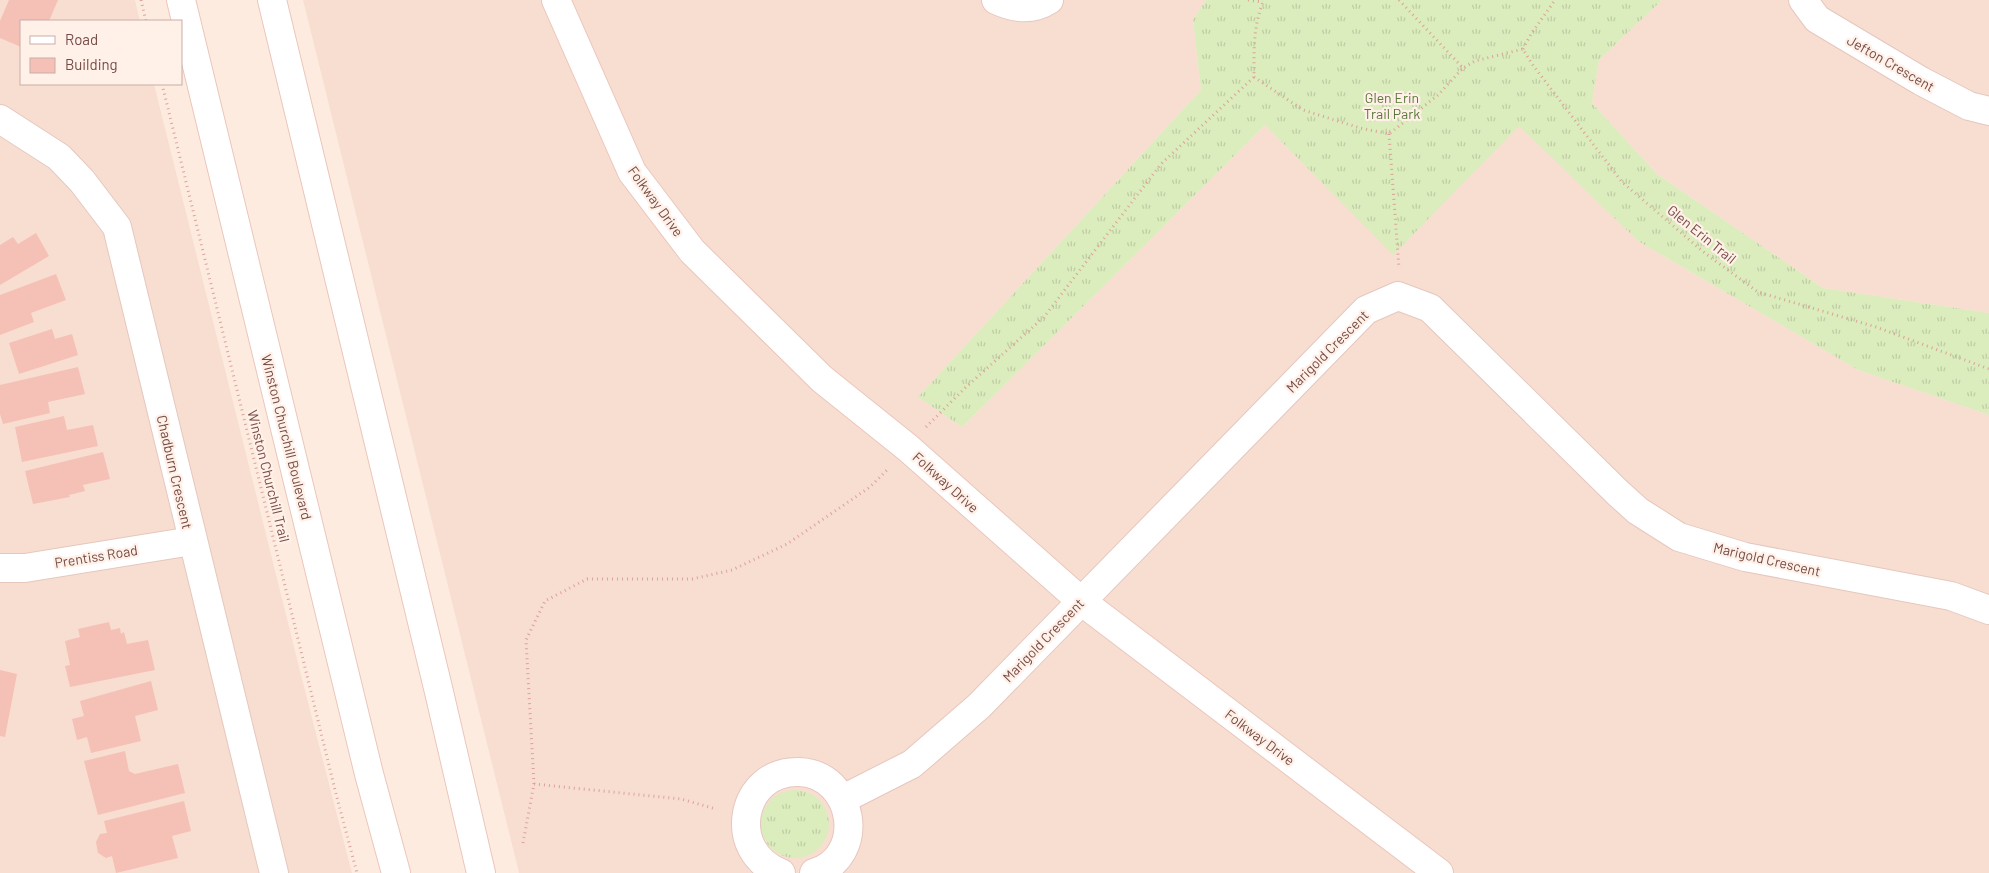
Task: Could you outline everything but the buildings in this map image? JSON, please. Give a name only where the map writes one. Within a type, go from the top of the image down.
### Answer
[{"type":"street","name":"Winston Churchill Boulevard","points":[[180,0],[369,774],[396,873]]},
{"type":"street","points":[[272,0],[437,682],[481,873]]},
{"type":"street","name":"Folkway Drive","points":[[556,0],[632,172],[692,252],[822,379],[908,448],[1081,602],[1439,873]]},
{"type":"street","points":[[996,0],[1013,7],[1030,7],[1049,0]]},
{"type":"street","name":"Jefton Crescent","points":[[1803,0],[1817,19],[1921,81],[1969,106],[1989,111]]},
{"type":"street","name":"Chadburn Crescent","points":[[0,119],[59,157],[82,182],[117,227],[274,873]]},
{"type":"street","name":"Marigold Crescent","points":[[843,799],[912,764],[979,706],[1366,310],[1398,296],[1430,308],[1618,493],[1638,511],[1680,537],[1745,557],[1951,596],[1989,610]]},
{"type":"street","name":"Prentiss Road","points":[[0,568],[26,568],[192,541]]},
{"type":"street","points":[[781,873],[771,870],[758,859],[749,845],[745,828],[746,812],[754,796],[766,782],[782,774],[799,772],[817,776],[832,785],[843,799],[848,815],[849,832],[844,848],[834,862],[814,873]]},
{"type":"path","points":[[141,0],[146,20]]},
{"type":"path","points":[[523,843],[534,784],[526,640],[545,601],[587,579],[692,579],[732,570],[787,544],[870,488],[908,448],[916,436],[965,388],[1044,317],[1161,164],[1254,77],[1254,36],[1259,13],[1264,1],[1248,0]]},
{"type":"path","points":[[1399,0],[1463,68]]},
{"type":"path","points":[[1389,134],[1438,95],[1463,68],[1475,61],[1523,49],[1531,34],[1555,0]]},
{"type":"path","name":"Glen Erin Trail","points":[[1523,49],[1622,182],[1706,254],[1758,292],[1876,327],[1989,369]]},
{"type":"path","points":[[1254,77],[1303,110],[1360,128],[1389,134]]},
{"type":"path","name":"Winston Churchill Trail","points":[[162,85],[357,873]]},
{"type":"path","points":[[1389,134],[1399,255],[1398,296]]},
{"type":"path","points":[[534,784],[681,799],[716,809]]},
{"type":"shaded area","points":[[0,0],[135,0],[140,20],[20,20],[20,85],[154,85],[352,873],[0,873]]},
{"type":"shaded area","points":[[303,0],[1206,0],[1193,20],[1201,90],[918,397],[962,427],[1265,125],[1393,254],[1519,125],[1638,241],[1858,370],[1989,415],[1989,873],[519,873]]},
{"type":"shaded area","points":[[1662,0],[1989,0],[1989,313],[1823,288],[1657,174],[1592,103],[1599,60]]},
{"type":"green space","name":"Glen Erin Trail Park","points":[[1206,0],[1662,0],[1599,60],[1592,103],[1657,174],[1823,288],[1989,313],[1989,415],[1858,370],[1638,241],[1519,126],[1393,255],[1265,125],[962,427],[918,397],[1201,90],[1193,20]]},
{"type":"green space","points":[[795,790],[808,793],[819,800],[826,811],[829,824],[826,837],[819,848],[808,855],[795,858],[782,855],[771,848],[764,837],[761,824],[764,811],[771,800],[782,793]]}]
